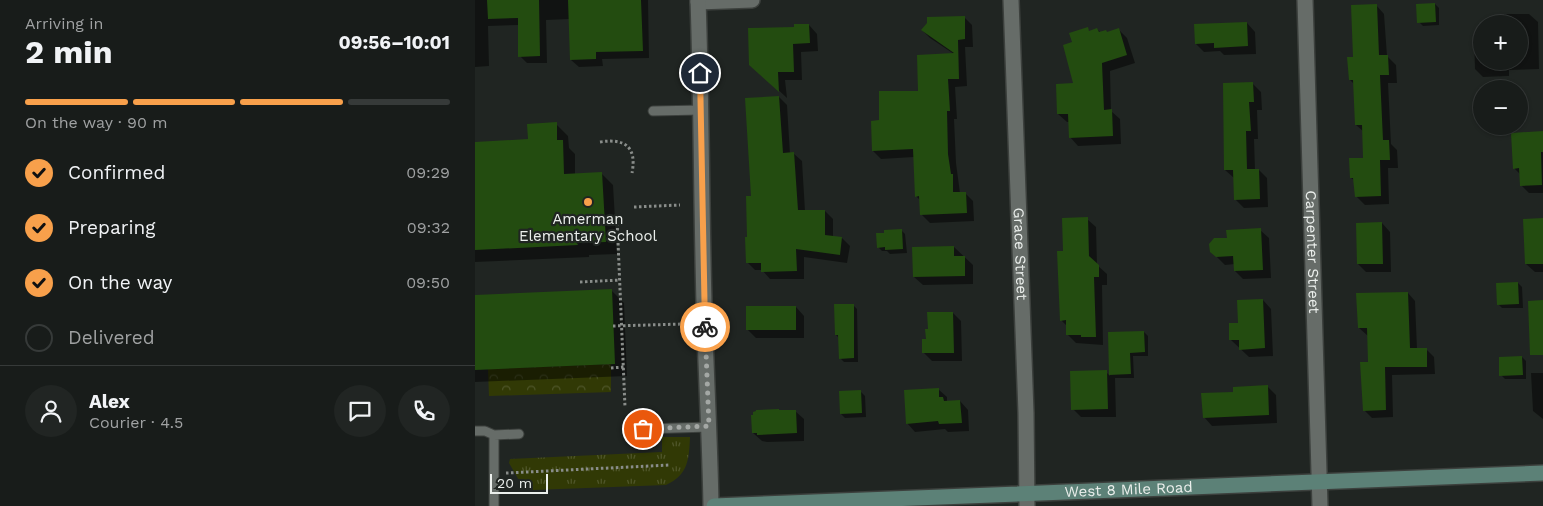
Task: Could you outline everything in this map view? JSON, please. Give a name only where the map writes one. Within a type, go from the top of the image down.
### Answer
[{"type":"main road","name":"West 8 Mile Road","points":[[712,506],[1027,500],[1319,482],[1543,473]]},
{"type":"street","points":[[712,506],[705,335],[698,1],[752,0]]},
{"type":"street","name":"Grace Street","points":[[1011,0],[1026,413],[1027,500]]},
{"type":"street","name":"Carpenter Street","points":[[1305,0],[1320,506]]},
{"type":"lane","points":[[653,111],[701,110]]},
{"type":"lane","points":[[643,429],[709,426]]},
{"type":"lane","points":[[475,431],[485,431],[494,435],[519,434]]},
{"type":"lane","points":[[494,435],[495,506]]},
{"type":"path","points":[[600,142],[622,142],[628,146],[635,162],[632,173]]},
{"type":"path","points":[[634,207],[680,205]]},
{"type":"path","points":[[617,218],[625,407]]},
{"type":"path","points":[[580,282],[620,280]]},
{"type":"path","points":[[613,326],[683,324]]},
{"type":"path","points":[[611,368],[624,368]]},
{"type":"path","points":[[523,472],[670,465]]},
{"type":"green space","points":[[611,364],[611,392],[489,396],[488,369]]},
{"type":"green space","points":[[662,437],[690,437],[686,466],[679,477],[666,485],[533,490],[520,482],[509,463],[510,459],[662,452]]},
{"type":"building","points":[[487,0],[539,0],[540,56],[518,57],[518,18],[488,19]]},
{"type":"building","points":[[568,0],[641,0],[643,51],[596,52],[596,59],[570,60]]},
{"type":"building","points":[[1435,3],[1436,22],[1417,23],[1416,4]]},
{"type":"building","points":[[1377,4],[1379,55],[1388,55],[1389,75],[1380,75],[1383,140],[1389,140],[1390,160],[1380,160],[1381,196],[1355,197],[1353,178],[1350,178],[1349,158],[1363,158],[1362,125],[1355,125],[1353,80],[1349,80],[1347,57],[1353,57],[1351,5]]},
{"type":"building","points":[[965,16],[965,39],[958,40],[959,79],[948,79],[950,111],[947,111],[948,154],[951,174],[953,174],[953,192],[966,192],[967,213],[920,215],[919,196],[915,197],[913,149],[872,151],[871,121],[879,120],[879,91],[918,91],[917,55],[954,53],[921,30],[927,23],[927,17]]},
{"type":"building","points":[[1247,22],[1248,46],[1214,48],[1214,43],[1195,44],[1194,24]]},
{"type":"building","points":[[794,24],[809,24],[810,43],[793,44],[794,72],[778,72],[779,92],[749,65],[748,28],[794,27]]},
{"type":"building","points":[[1088,27],[1089,31],[1097,28],[1099,32],[1106,30],[1107,32],[1119,28],[1127,55],[1102,63],[1104,110],[1112,109],[1113,136],[1069,138],[1068,114],[1057,114],[1056,84],[1073,83],[1063,45],[1072,42],[1069,33]]},
{"type":"building","points":[[1253,82],[1254,102],[1249,102],[1251,131],[1246,131],[1247,169],[1259,169],[1260,199],[1234,200],[1233,170],[1224,170],[1223,83]]},
{"type":"building","points":[[779,96],[783,153],[794,152],[798,210],[825,210],[825,235],[842,237],[840,255],[796,249],[797,271],[761,272],[761,263],[746,263],[746,196],[751,196],[745,98]]},
{"type":"building","points":[[557,122],[557,140],[563,140],[564,174],[602,172],[606,242],[475,250],[475,142],[528,139],[527,124]]},
{"type":"building","points":[[1543,131],[1543,152],[1541,152],[1542,185],[1520,186],[1519,168],[1513,169],[1511,135],[1528,135],[1528,132]]},
{"type":"building","points":[[1088,217],[1089,256],[1099,265],[1099,277],[1094,277],[1096,337],[1066,335],[1066,320],[1060,321],[1057,251],[1063,251],[1062,218]]},
{"type":"building","points":[[1543,218],[1543,264],[1525,264],[1523,219]]},
{"type":"building","points":[[1382,222],[1383,264],[1357,264],[1356,223]]},
{"type":"building","points":[[1261,228],[1263,270],[1234,271],[1233,256],[1216,257],[1210,252],[1209,244],[1214,238],[1227,238],[1226,230]]},
{"type":"building","points":[[902,229],[903,249],[885,250],[885,247],[877,248],[876,233],[884,233],[884,230]]},
{"type":"building","points":[[954,246],[954,256],[965,256],[965,276],[913,277],[912,247]]},
{"type":"building","points":[[1518,282],[1519,304],[1497,305],[1496,283]]},
{"type":"building","points":[[612,289],[615,364],[475,370],[475,295]]},
{"type":"building","points":[[1408,292],[1410,348],[1427,348],[1427,367],[1385,367],[1386,410],[1363,411],[1360,362],[1368,362],[1367,328],[1358,328],[1356,293]]},
{"type":"building","points":[[1263,299],[1265,348],[1239,350],[1239,340],[1229,340],[1229,323],[1238,323],[1237,300]]},
{"type":"building","points":[[1543,300],[1543,355],[1530,355],[1528,301]]},
{"type":"building","points":[[834,304],[854,304],[854,358],[839,359],[838,335],[835,335]]},
{"type":"building","points":[[746,306],[796,306],[796,330],[746,330]]},
{"type":"building","points":[[927,312],[953,312],[954,353],[922,353],[922,339],[926,339],[925,329],[928,329]]},
{"type":"building","points":[[1144,331],[1145,352],[1130,353],[1131,374],[1109,375],[1108,332]]},
{"type":"building","points":[[1522,356],[1523,375],[1499,376],[1499,357]]},
{"type":"building","points":[[1107,370],[1108,409],[1071,410],[1070,371]]},
{"type":"building","points":[[1268,385],[1269,415],[1203,418],[1201,393],[1233,392],[1233,387]]},
{"type":"building","points":[[939,388],[939,397],[943,397],[944,401],[960,400],[962,423],[939,424],[938,421],[906,424],[904,390]]},
{"type":"building","points":[[861,390],[862,413],[840,414],[839,391]]},
{"type":"building","points":[[756,410],[796,410],[797,433],[757,435],[757,433],[752,433],[751,415],[753,415],[753,412]]},
{"type":"way so far","points":[[643,429],[709,426],[705,327]]},
{"type":"place","name":"Amerman Elementary School","points":[[588,202]]},
{"type":"route","points":[[700,73],[705,327]]}]
